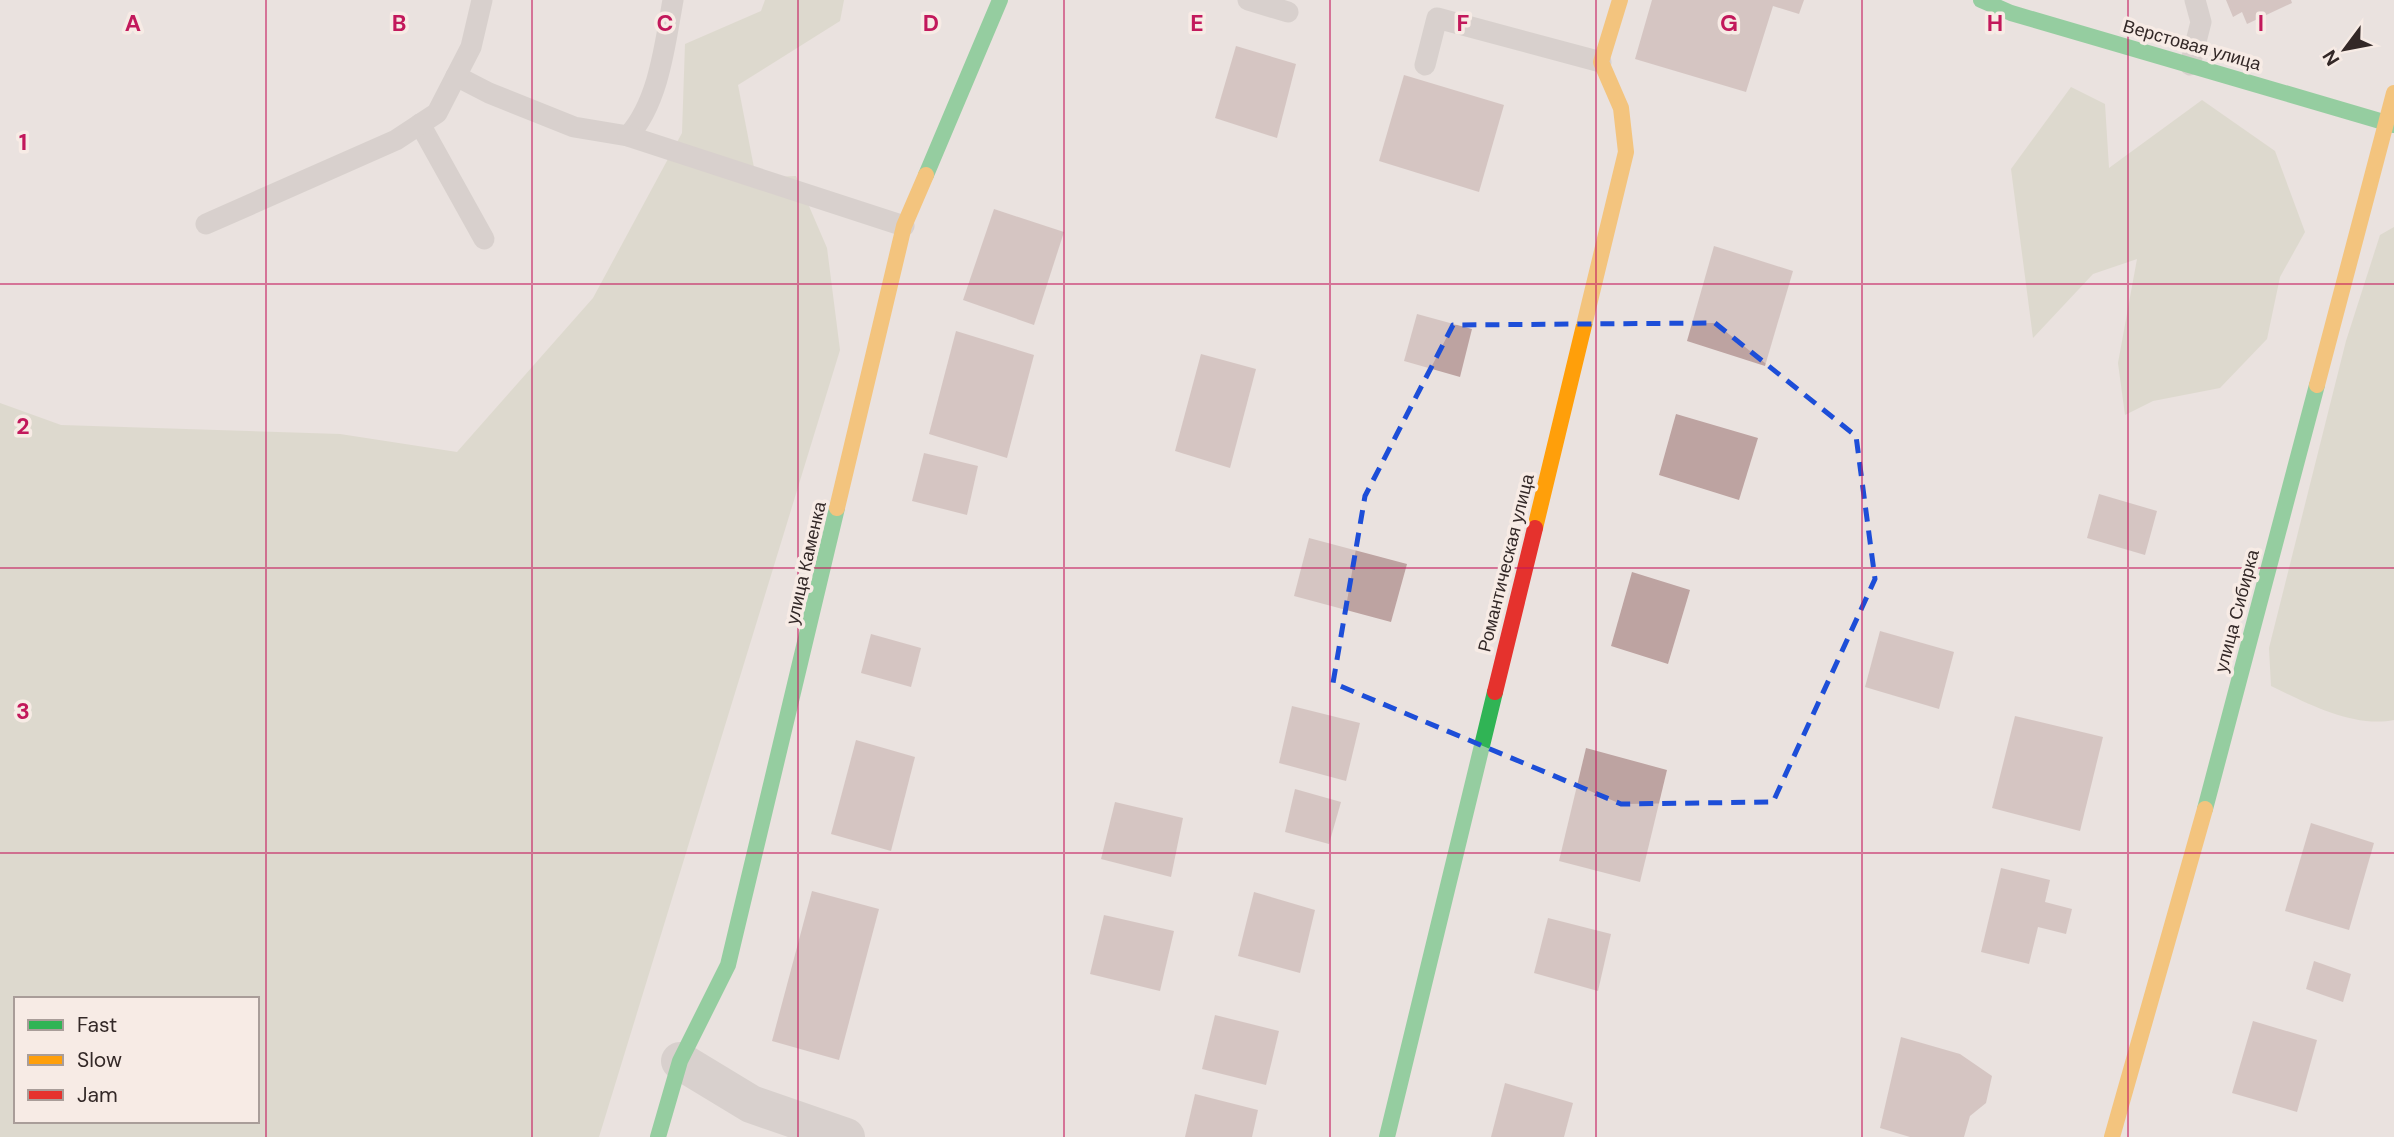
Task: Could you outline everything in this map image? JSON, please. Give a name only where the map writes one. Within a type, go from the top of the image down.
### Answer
[{"type":"street","name":"улица Каменка","points":[[659,1137],[680,1061],[728,965],[904,226],[1000,0]]},
{"type":"street","points":[[1601,62],[1620,0]]},
{"type":"street","name":"Верстовая улица","points":[[1981,0],[2011,13],[2390,123]]},
{"type":"street","name":"Романтическая улица","points":[[1387,1137],[1626,152],[1621,108],[1601,62]]},
{"type":"street","name":"улица Сибирка","points":[[2112,1137],[2193,857],[2390,123],[2394,93]]},
{"type":"street","points":[[680,1061],[751,1104],[846,1137]]},
{"type":"lane","points":[[206,224],[396,140],[437,113],[471,47],[482,0]]},
{"type":"lane","points":[[628,136],[642,121],[663,53],[673,0]]},
{"type":"lane","points":[[1248,0],[1288,12]]},
{"type":"lane","points":[[2190,65],[2201,22],[2195,0]]},
{"type":"lane","points":[[1425,65],[1437,18],[1601,62]]},
{"type":"lane","points":[[456,76],[574,127],[628,136],[904,226]]},
{"type":"lane","points":[[420,124],[484,239]]},
{"type":"highlighted area","points":[[1715,323],[1856,436],[1875,579],[1773,802],[1621,804],[1333,683],[1365,496],[1453,325]]},
{"type":"green space","points":[[765,0],[844,0],[840,21],[738,85],[756,178],[796,176],[827,248],[840,350],[599,1137],[0,1137],[0,403],[61,425],[340,434],[457,452],[593,298],[682,133],[685,44],[761,11]]},
{"type":"green space","points":[[2071,87],[2105,104],[2109,168],[2202,100],[2275,151],[2305,232],[2280,277],[2267,339],[2220,388],[2153,401],[2125,415],[2118,363],[2137,259],[2093,274],[2033,338],[2011,169]]},
{"type":"green space","points":[[2394,227],[2394,720],[2378,722],[2331,712],[2271,686],[2269,648],[2346,341],[2380,235]]},
{"type":"building","points":[[1652,0],[1804,0],[1799,14],[1773,6],[1746,92],[1635,59]]},
{"type":"building","points":[[2226,0],[2291,0],[2292,3],[2247,24],[2242,12],[2233,17]]},
{"type":"building","points":[[1236,46],[1296,64],[1277,138],[1215,118]]},
{"type":"building","points":[[1404,75],[1504,105],[1479,192],[1379,161]]},
{"type":"building","points":[[994,209],[1064,232],[1034,325],[963,300]]},
{"type":"building","points":[[1714,246],[1793,271],[1765,366],[1687,341]]},
{"type":"building","points":[[1417,314],[1472,329],[1460,377],[1404,361]]},
{"type":"building","points":[[956,331],[1034,355],[1007,458],[929,434]]},
{"type":"building","points":[[1201,354],[1256,369],[1230,468],[1175,451]]},
{"type":"building","points":[[1676,414],[1758,438],[1739,500],[1659,475]]},
{"type":"building","points":[[924,453],[978,466],[967,515],[912,501]]},
{"type":"building","points":[[2099,494],[2157,511],[2145,555],[2087,538]]},
{"type":"building","points":[[1309,538],[1407,564],[1391,622],[1294,596]]},
{"type":"building","points":[[1632,572],[1690,590],[1668,664],[1611,646]]},
{"type":"building","points":[[1880,631],[1954,652],[1939,709],[1865,687]]},
{"type":"building","points":[[871,634],[921,648],[911,687],[861,673]]},
{"type":"building","points":[[1292,706],[1360,723],[1346,781],[1279,763]]},
{"type":"building","points":[[2015,716],[2103,737],[2080,831],[1992,808]]},
{"type":"building","points":[[856,740],[915,757],[891,851],[831,834]]},
{"type":"building","points":[[1586,748],[1667,770],[1640,882],[1559,861]]},
{"type":"building","points":[[1295,789],[1341,802],[1329,844],[1285,832]]},
{"type":"building","points":[[1115,802],[1183,818],[1171,877],[1101,859]]},
{"type":"building","points":[[2311,823],[2374,843],[2349,930],[2285,911]]},
{"type":"building","points":[[2001,868],[2050,880],[2045,902],[2072,909],[2066,934],[2038,927],[2029,964],[1981,952]]},
{"type":"building","points":[[812,891],[879,909],[839,1060],[772,1041]]},
{"type":"building","points":[[1254,892],[1315,910],[1300,973],[1238,956]]},
{"type":"building","points":[[1104,915],[1174,931],[1160,991],[1090,974]]},
{"type":"building","points":[[1548,918],[1611,934],[1598,991],[1534,973]]},
{"type":"building","points":[[2314,961],[2351,974],[2343,1002],[2306,989]]},
{"type":"building","points":[[1215,1015],[1279,1031],[1266,1085],[1202,1069]]},
{"type":"building","points":[[2253,1021],[2317,1040],[2297,1112],[2232,1093]]},
{"type":"building","points":[[1901,1037],[1960,1054],[1992,1076],[1986,1103],[1970,1116],[1964,1137],[1910,1137],[1880,1128]]},
{"type":"building","points":[[1505,1083],[1573,1103],[1564,1137],[1491,1137]]},
{"type":"building","points":[[1195,1094],[1258,1110],[1252,1137],[1185,1137]]},
{"type":"traffic: fast","points":[[926,175],[1000,0]]},
{"type":"traffic: fast","points":[[1981,0],[2011,13],[2394,125]]},
{"type":"traffic: fast","points":[[2205,809],[2317,385]]},
{"type":"traffic: fast","points":[[658,1137],[680,1061],[728,965],[837,508]]},
{"type":"traffic: fast","points":[[1387,1137],[1495,692]]},
{"type":"traffic: slow","points":[[1535,528],[1626,152],[1621,108],[1601,62],[1620,0]]},
{"type":"traffic: slow","points":[[2317,385],[2394,93]]},
{"type":"traffic: slow","points":[[837,508],[904,226],[926,175]]},
{"type":"traffic: slow","points":[[2112,1137],[2205,809]]},
{"type":"traffic: jam","points":[[1495,692],[1535,528]]}]
